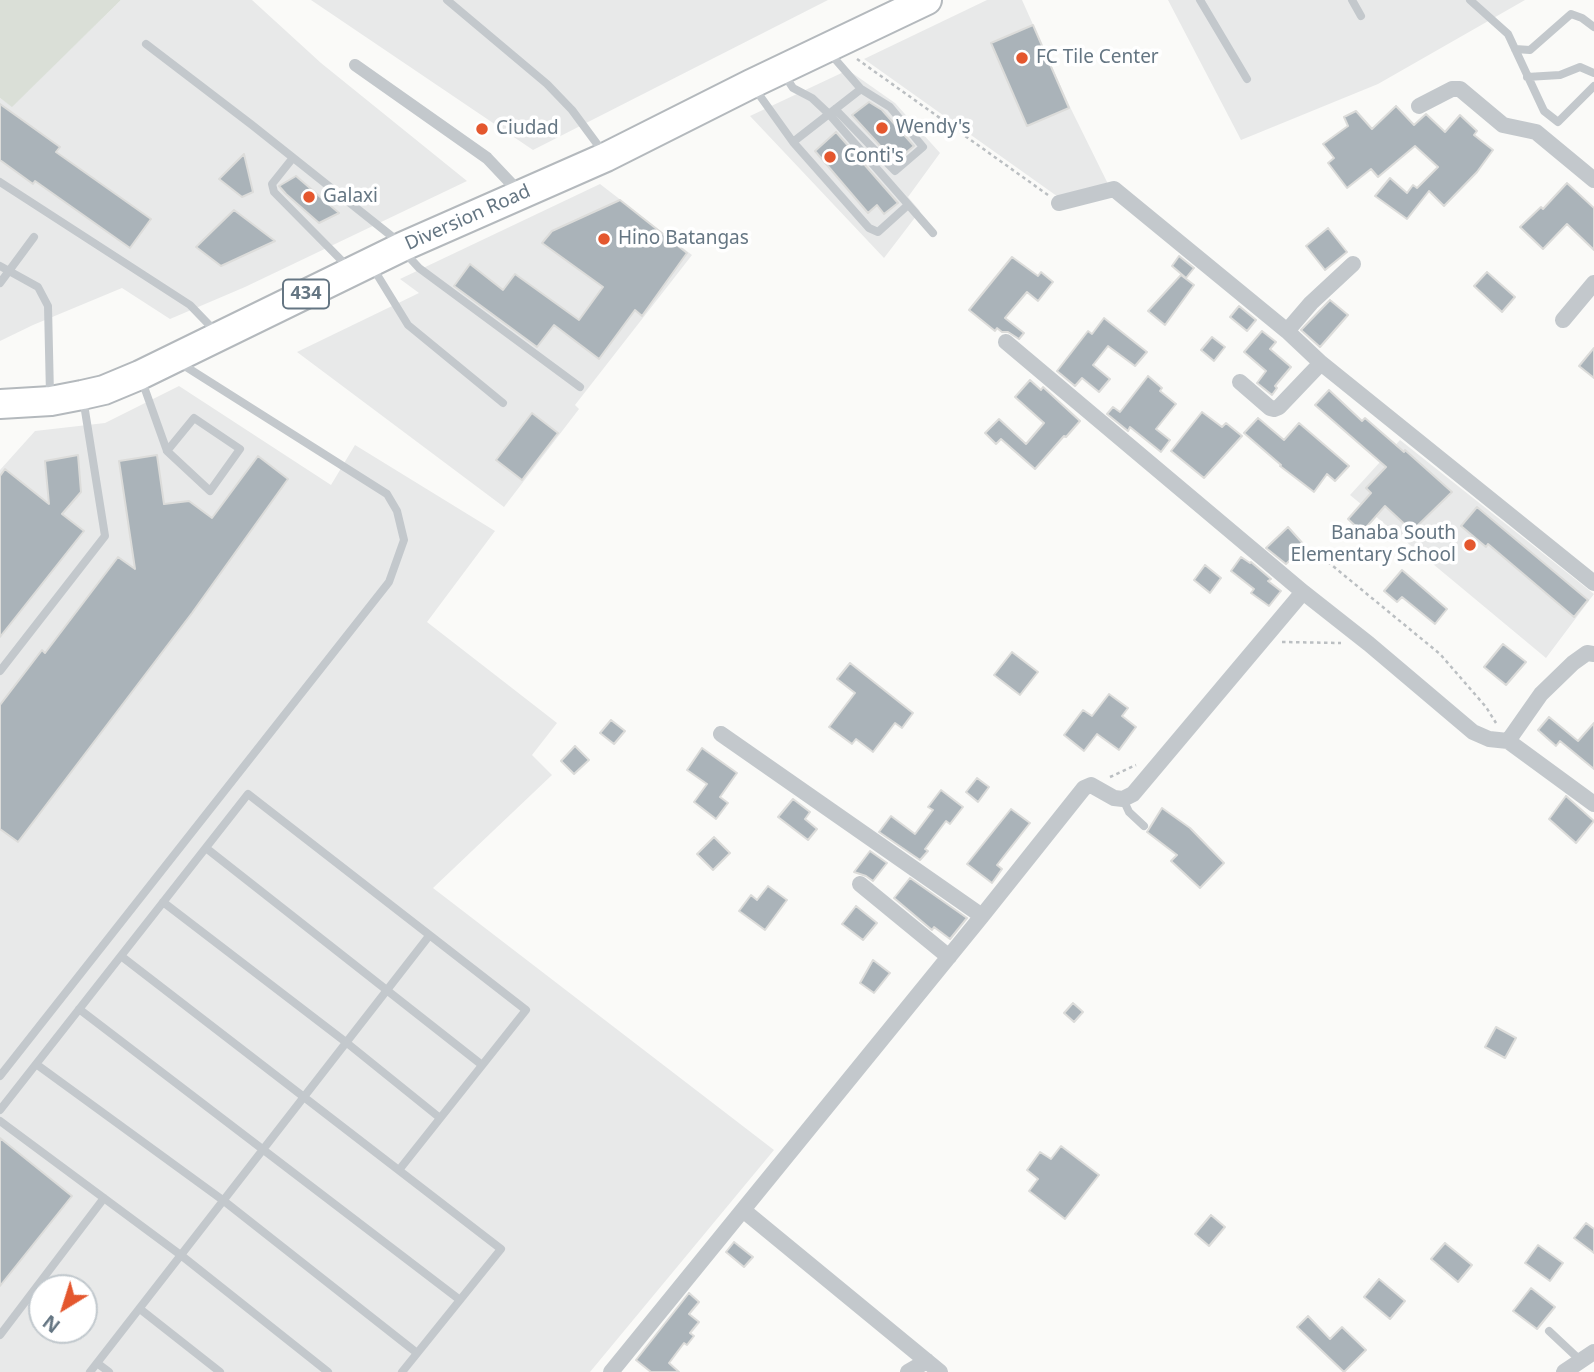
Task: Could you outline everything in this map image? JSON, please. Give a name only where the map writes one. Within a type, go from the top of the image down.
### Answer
[{"type":"highway","name":"Diversion Road","points":[[0,404],[82,396],[140,375],[404,246],[606,157],[914,3]]},
{"type":"street","points":[[355,65],[487,158],[521,194]]},
{"type":"street","points":[[1419,106],[1452,89],[1460,89],[1503,125],[1536,132],[1594,180]]},
{"type":"street","points":[[1059,203],[1114,189],[1287,331],[1321,363],[1594,583]]},
{"type":"street","points":[[1287,331],[1311,303],[1353,264]]},
{"type":"street","points":[[1563,320],[1594,283]]},
{"type":"street","points":[[1006,342],[1474,732],[1489,739],[1508,741],[1594,804]]},
{"type":"street","points":[[1240,382],[1274,409],[1321,363]]},
{"type":"street","points":[[611,1372],[1084,788],[1091,785],[1114,798],[1123,799],[1133,794],[1303,592]]},
{"type":"street","points":[[1508,741],[1541,694],[1573,663],[1587,653],[1594,654]]},
{"type":"street","points":[[721,734],[982,916]]},
{"type":"street","points":[[860,884],[949,957]]},
{"type":"street","points":[[743,1210],[940,1372]]},
{"type":"street","points":[[1564,1372],[1587,1356]]},
{"type":"street","points":[[908,1372],[926,1361]]},
{"type":"lane","points":[[447,0],[556,93],[572,110],[606,157]]},
{"type":"lane","points":[[1200,0],[1247,79]]},
{"type":"lane","points":[[1352,0],[1361,16]]},
{"type":"lane","points":[[1470,0],[1508,34],[1544,111],[1558,122],[1594,86]]},
{"type":"lane","points":[[1515,49],[1531,50],[1571,14],[1594,27]]},
{"type":"lane","points":[[146,44],[404,246],[408,256],[419,268],[580,387]]},
{"type":"lane","points":[[781,71],[793,88],[832,111],[895,171],[923,147],[890,107],[861,89],[826,49]]},
{"type":"lane","points":[[1527,77],[1560,75],[1580,67],[1594,73]]},
{"type":"lane","points":[[751,84],[793,142],[869,228],[878,232],[908,205]]},
{"type":"lane","points":[[793,142],[861,89]]},
{"type":"lane","points":[[832,111],[933,233]]},
{"type":"lane","points":[[292,159],[272,184],[274,192],[361,267],[408,325],[503,403]]},
{"type":"lane","points":[[0,182],[190,305],[221,337]]},
{"type":"lane","points":[[0,283],[34,237]]},
{"type":"lane","points":[[0,266],[38,286],[48,306],[51,401]]},
{"type":"lane","points":[[0,1076],[388,582],[404,540],[397,511],[387,494],[175,359]]},
{"type":"lane","points":[[140,375],[167,451],[210,491],[240,449],[194,418],[167,451]]},
{"type":"lane","points":[[0,671],[105,536],[82,396]]},
{"type":"lane","points":[[0,1110],[248,794],[526,1010],[399,1170]]},
{"type":"lane","points":[[1123,799],[1129,812],[1144,826]]},
{"type":"lane","points":[[206,848],[482,1065]]},
{"type":"lane","points":[[163,902],[440,1118]]},
{"type":"lane","points":[[90,1372],[429,936]]},
{"type":"lane","points":[[121,956],[501,1249],[402,1372]]},
{"type":"lane","points":[[79,1009],[460,1300]]},
{"type":"lane","points":[[36,1064],[224,1201],[417,1353]]},
{"type":"lane","points":[[0,1121],[181,1256],[328,1372]]},
{"type":"lane","points":[[0,1335],[104,1198]]},
{"type":"lane","points":[[140,1309],[220,1372]]},
{"type":"lane","points":[[1549,1331],[1587,1356]]},
{"type":"lane","points":[[97,1363],[109,1372]]},
{"type":"path","points":[[855,58],[1059,203]]},
{"type":"path","points":[[1317,553],[1440,654],[1486,707],[1508,741]]},
{"type":"path","points":[[1263,642],[1369,644]]},
{"type":"path","points":[[1091,785],[1136,765]]},
{"type":"shaded area","points":[[0,0],[121,0],[12,107],[0,98]]},
{"type":"shaded area","points":[[121,0],[252,0],[321,63],[467,181],[245,287],[170,319],[122,288],[0,341],[0,98],[12,106]]},
{"type":"shaded area","points":[[311,0],[828,0],[533,150]]},
{"type":"shaded area","points":[[987,0],[1022,0],[1109,186],[1061,199],[864,59]]},
{"type":"shaded area","points":[[1168,0],[1525,0],[1378,84],[1241,140]]},
{"type":"shaded area","name":"Conti's","points":[[848,70],[895,103],[940,153],[908,197],[920,211],[884,258],[750,116]]},
{"type":"shaded area","points":[[600,184],[692,255],[575,405],[579,409],[504,507],[297,352],[419,293],[400,279]]},
{"type":"shaded area","points":[[179,386],[331,485],[355,445],[495,531],[427,622],[557,723],[532,755],[552,775],[433,888],[774,1150],[590,1372],[0,1372],[0,470],[35,431],[105,423]]},
{"type":"shaded area","name":"Banaba South Elementary School","points":[[1400,440],[1594,594],[1546,658],[1350,495]]},
{"type":"building","name":"FC Tile Center","points":[[1033,25],[1069,108],[1027,126],[991,43]]},
{"type":"building","points":[[869,102],[882,110],[914,146],[895,162],[852,115]]},
{"type":"building","points":[[0,104],[60,147],[56,152],[151,219],[130,248],[35,181],[33,184],[0,160]]},
{"type":"building","points":[[1396,106],[1414,125],[1426,114],[1445,132],[1460,115],[1477,131],[1474,135],[1493,150],[1477,172],[1444,206],[1429,191],[1407,219],[1375,196],[1390,178],[1407,193],[1413,185],[1417,188],[1438,167],[1415,146],[1378,177],[1371,169],[1347,188],[1328,163],[1334,158],[1323,144],[1348,126],[1344,117],[1356,111],[1372,129]]},
{"type":"building","points":[[836,132],[898,203],[884,214],[877,205],[868,213],[815,151]]},
{"type":"building","points":[[244,154],[253,192],[242,197],[219,179]]},
{"type":"building","points":[[296,176],[339,213],[319,223],[279,186]]},
{"type":"building","points":[[1567,183],[1594,208],[1594,250],[1567,224],[1543,249],[1520,227],[1541,207],[1543,209]]},
{"type":"building","points":[[620,200],[687,253],[642,316],[635,310],[599,359],[554,325],[537,347],[454,286],[470,264],[503,290],[515,274],[579,320],[603,287],[542,243],[552,231]]},
{"type":"building","points":[[234,210],[275,241],[221,266],[196,247]]},
{"type":"building","points":[[1328,228],[1347,252],[1325,270],[1306,246]]},
{"type":"building","points":[[1179,256],[1194,268],[1186,278],[1172,266]]},
{"type":"building","points":[[1012,257],[1038,276],[1041,272],[1053,282],[1038,301],[1027,292],[1005,318],[1024,333],[1019,339],[997,328],[995,331],[969,310]]},
{"type":"building","points":[[1487,272],[1515,297],[1502,312],[1474,286]]},
{"type":"building","points":[[1181,275],[1194,285],[1165,325],[1148,311]]},
{"type":"building","points":[[1330,300],[1348,315],[1320,347],[1301,330]]},
{"type":"building","points":[[1239,306],[1256,320],[1247,331],[1230,317]]},
{"type":"building","points":[[1104,318],[1147,352],[1135,366],[1108,346],[1093,365],[1110,379],[1099,392],[1082,378],[1075,386],[1057,371],[1088,331],[1092,334]]},
{"type":"building","points":[[1262,331],[1276,342],[1270,349],[1291,367],[1275,386],[1277,388],[1272,395],[1257,383],[1266,371],[1244,352]]},
{"type":"building","points":[[1212,337],[1225,347],[1214,361],[1201,350]]},
{"type":"building","points":[[1594,348],[1594,378],[1579,366]]},
{"type":"building","points":[[1148,376],[1162,388],[1160,391],[1176,404],[1156,429],[1170,440],[1161,452],[1130,427],[1128,431],[1107,414],[1113,407],[1120,412]]},
{"type":"building","points":[[1030,380],[1041,390],[1043,387],[1080,421],[1035,469],[1001,439],[996,444],[985,433],[999,419],[1026,444],[1044,423],[1015,397]]},
{"type":"building","points":[[1329,390],[1362,421],[1365,418],[1452,492],[1412,531],[1385,506],[1362,532],[1348,519],[1371,493],[1366,488],[1386,467],[1315,405]]},
{"type":"building","points":[[1202,412],[1222,427],[1226,423],[1242,436],[1204,478],[1171,451]]},
{"type":"building","points":[[532,413],[558,433],[522,480],[496,460]]},
{"type":"building","points":[[1258,418],[1284,440],[1299,423],[1349,466],[1335,481],[1327,474],[1314,492],[1244,433]]},
{"type":"building","points":[[78,455],[81,492],[62,514],[84,531],[0,637],[0,476],[5,469],[49,504],[45,461]]},
{"type":"building","points":[[157,455],[164,504],[189,501],[212,518],[258,456],[288,479],[192,613],[18,842],[0,829],[0,705],[42,650],[45,653],[118,557],[135,569],[119,461]]},
{"type":"building","points":[[1477,507],[1588,600],[1574,617],[1488,544],[1486,547],[1461,526]]},
{"type":"building","points":[[1288,527],[1305,546],[1286,564],[1266,548]]},
{"type":"building","points":[[1241,557],[1271,579],[1268,581],[1281,591],[1269,606],[1251,593],[1254,589],[1231,571]]},
{"type":"building","points":[[1205,565],[1221,578],[1210,593],[1194,580]]},
{"type":"building","points":[[1402,570],[1447,609],[1435,624],[1402,597],[1397,602],[1384,591]]},
{"type":"building","points":[[1503,644],[1526,662],[1506,685],[1484,667]]},
{"type":"building","points":[[1012,652],[1038,672],[1020,695],[994,675]]},
{"type":"building","points":[[850,663],[913,713],[902,728],[895,723],[873,752],[856,739],[852,744],[829,727],[855,693],[837,679]]},
{"type":"building","points":[[1109,694],[1128,708],[1122,716],[1136,727],[1119,750],[1097,734],[1084,751],[1064,735],[1083,710],[1092,716]]},
{"type":"building","points":[[1549,717],[1578,741],[1594,723],[1594,769],[1560,741],[1556,746],[1538,730]]},
{"type":"building","points":[[611,720],[625,731],[614,744],[600,733]]},
{"type":"building","points":[[575,746],[589,760],[574,774],[561,761]]},
{"type":"building","points":[[702,748],[737,773],[720,797],[728,803],[716,819],[694,802],[707,784],[687,770]]},
{"type":"building","points":[[977,778],[989,787],[978,802],[966,792]]},
{"type":"building","points":[[941,790],[963,807],[950,824],[946,821],[920,860],[879,832],[891,816],[915,834],[933,810],[928,807]]},
{"type":"building","points":[[1566,796],[1594,821],[1576,843],[1549,819]]},
{"type":"building","points":[[793,799],[810,812],[805,819],[817,829],[808,840],[778,817]]},
{"type":"building","points":[[1162,808],[1190,828],[1224,863],[1200,888],[1171,861],[1177,855],[1147,832]]},
{"type":"building","points":[[1011,809],[1030,823],[997,865],[1002,869],[992,883],[967,864]]},
{"type":"building","points":[[714,837],[730,853],[713,870],[697,854]]},
{"type":"building","points":[[870,851],[887,863],[873,881],[854,872]]},
{"type":"building","points":[[910,878],[967,918],[950,939],[934,927],[932,930],[894,898]]},
{"type":"building","points":[[768,886],[787,900],[765,930],[739,911],[751,895],[757,900]]},
{"type":"building","points":[[856,906],[877,923],[863,940],[842,924]]},
{"type":"building","points":[[873,960],[890,973],[874,993],[860,983]]},
{"type":"building","points":[[1073,1003],[1083,1012],[1074,1022],[1064,1013]]},
{"type":"building","points":[[1496,1027],[1516,1038],[1505,1058],[1485,1047]]},
{"type":"building","points":[[0,1138],[72,1196],[0,1286]]},
{"type":"building","points":[[1061,1146],[1099,1175],[1065,1219],[1029,1191],[1038,1179],[1027,1170],[1040,1152],[1051,1159]]},
{"type":"building","points":[[1211,1215],[1225,1227],[1209,1246],[1195,1234]]},
{"type":"building","points":[[1586,1223],[1594,1229],[1594,1253],[1574,1238]]},
{"type":"building","points":[[734,1242],[753,1257],[744,1267],[726,1252]]},
{"type":"building","points":[[1445,1243],[1472,1265],[1458,1282],[1431,1259]]},
{"type":"building","points":[[1538,1245],[1563,1263],[1550,1281],[1525,1263]]},
{"type":"building","points":[[1379,1279],[1405,1301],[1390,1319],[1364,1297]]},
{"type":"building","points":[[1531,1288],[1555,1307],[1537,1329],[1513,1311]]},
{"type":"building","points":[[689,1293],[699,1302],[689,1314],[699,1322],[690,1333],[694,1336],[687,1345],[684,1343],[669,1363],[679,1372],[651,1372],[636,1360]]},
{"type":"building","points":[[1308,1316],[1330,1339],[1342,1327],[1366,1350],[1344,1372],[1297,1327]]},
{"type":"place","name":"FC Tile Center","points":[[1022,58]]},
{"type":"place","name":"Wendy's","points":[[882,128]]},
{"type":"place","name":"Ciudad","points":[[482,129]]},
{"type":"place","name":"Conti's","points":[[830,157]]},
{"type":"place","name":"Galaxi","points":[[309,197]]},
{"type":"place","name":"Hino Batangas","points":[[604,239]]},
{"type":"place","name":"Banaba South Elementary School","points":[[1470,545]]}]
